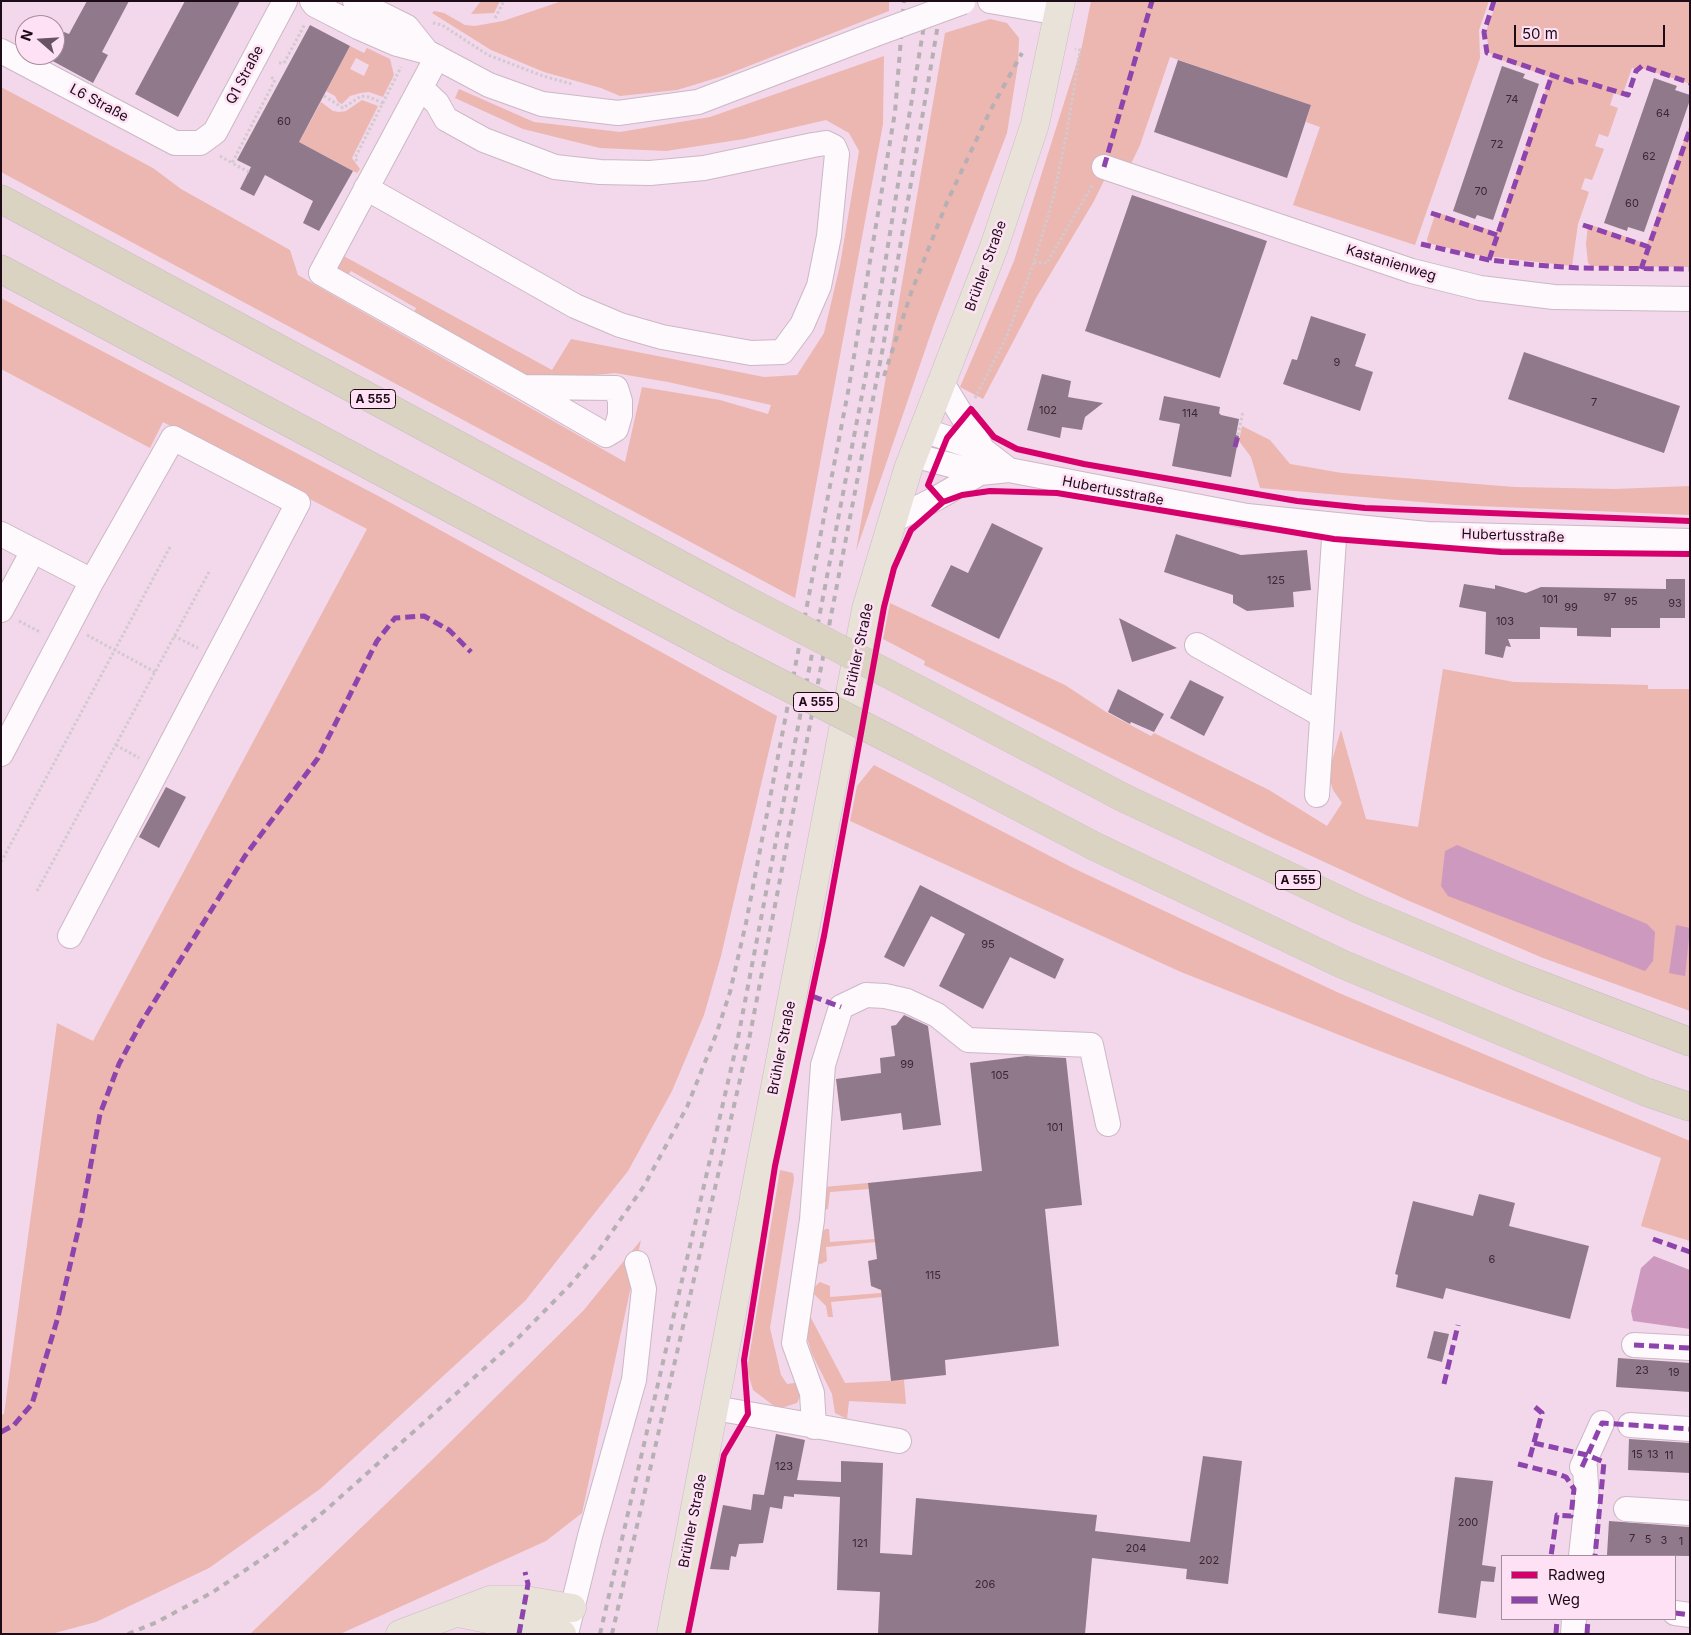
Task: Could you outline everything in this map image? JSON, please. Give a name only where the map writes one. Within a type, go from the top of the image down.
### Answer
[{"type":"highway","name":"A 555","points":[[1,199],[744,598],[1122,797],[1358,909],[1517,976],[1690,1042]]},
{"type":"highway","name":"A 555","points":[[1,268],[725,656],[907,748],[1094,846],[1342,964],[1646,1092],[1690,1107]]},
{"type":"main road","name":"Brühler Straße","points":[[671,1634],[866,609],[913,455],[994,247],[1035,124],[1060,7]]},
{"type":"main road","points":[[412,1632],[458,1613],[567,1625]]},
{"type":"street","name":"Q1 Straße","points":[[200,143],[215,132],[285,1]]},
{"type":"street","points":[[311,9],[315,6],[360,12],[398,44],[432,55],[489,85],[542,104],[618,113],[698,102],[964,1]]},
{"type":"street","points":[[990,1],[1060,7]]},
{"type":"street","name":"L6 Straße","points":[[1,51],[176,143],[200,143]]},
{"type":"street","points":[[432,55],[421,88],[321,272],[523,387]]},
{"type":"street","points":[[366,188],[575,306],[620,326],[662,337],[751,353],[782,352],[802,325],[819,286],[828,236],[837,154],[834,147],[826,144],[813,145],[704,168],[650,173],[600,172],[555,167],[484,140],[446,119],[438,103],[421,88]]},
{"type":"street","name":"Kastanienweg","points":[[1104,167],[1412,271],[1480,288],[1554,298],[1690,299]]},
{"type":"street","points":[[942,383],[983,450]]},
{"type":"street","name":"Hubertusstraße","points":[[923,430],[983,450],[1009,470]]},
{"type":"street","points":[[1,754],[92,581],[173,438],[298,503],[70,936]]},
{"type":"street","name":"Hubertusstraße","points":[[913,455],[980,473],[1009,470],[1247,516],[1427,534],[1690,541]]},
{"type":"street","points":[[892,520],[937,498],[980,473]]},
{"type":"street","points":[[1317,795],[1336,525]]},
{"type":"street","points":[[1,534],[92,581]]},
{"type":"street","points":[[10,615],[33,551]]},
{"type":"street","points":[[1196,644],[1322,715]]},
{"type":"street","points":[[814,1427],[812,1393],[794,1343],[812,1220],[823,1065],[841,1008],[866,995],[885,996],[907,1000],[938,1015],[968,1040],[1091,1045],[1108,1124]]},
{"type":"street","points":[[567,1625],[634,1380],[644,1289],[637,1263]]},
{"type":"street","points":[[1634,1345],[1690,1348]]},
{"type":"street","points":[[715,1408],[899,1441]]},
{"type":"street","points":[[1581,1555],[1587,1501],[1583,1467],[1602,1423]]},
{"type":"street","points":[[1630,1425],[1690,1429]]},
{"type":"street","points":[[1626,1509],[1690,1513]]},
{"type":"street","points":[[1676,1613],[1690,1615]]},
{"type":"street","points":[[1573,1634],[1574,1620]]},
{"type":"path","points":[[495,18],[504,1]]},
{"type":"path","points":[[249,172],[232,162],[275,80],[271,77],[280,61],[284,63],[311,9]]},
{"type":"path","points":[[427,21],[442,25],[488,55],[543,76],[581,86]]},
{"type":"path","points":[[973,404],[1006,338],[1034,262],[1055,189],[1067,132],[1080,50]]},
{"type":"path","points":[[359,163],[354,158],[403,62]]},
{"type":"path","points":[[324,96],[335,105],[343,108],[361,96],[369,97],[382,103]]},
{"type":"path","points":[[1034,262],[1047,263],[1104,167]]},
{"type":"path","points":[[1238,435],[1242,412]]},
{"type":"path","points":[[1,862],[170,547]]},
{"type":"path","points":[[37,891],[210,570]]},
{"type":"path","points":[[10,615],[115,650],[155,672]]},
{"type":"path","points":[[174,636],[216,658]]},
{"type":"shaded area","points":[[481,1],[500,1],[494,13],[471,14]]},
{"type":"shaded area","points":[[562,1],[889,1],[889,11],[723,76],[677,90],[620,96],[601,88],[544,72],[491,50],[432,13],[434,11],[444,13],[465,25],[475,26],[503,21]]},
{"type":"shaded area","points":[[1091,1],[1489,1],[1479,30],[1480,58],[1415,245],[1293,205],[1320,127],[1306,122],[1311,105],[1170,57],[1140,145],[1128,170],[1112,164],[1094,201],[1036,298],[983,399],[960,387],[1014,261],[1082,46]]},
{"type":"shaded area","points":[[1497,1],[1690,1],[1690,84],[1642,68],[1640,71],[1632,68],[1622,96],[1614,93],[1610,105],[1618,108],[1608,137],[1599,134],[1595,146],[1604,149],[1592,180],[1585,178],[1581,189],[1589,192],[1578,224],[1572,266],[1477,255],[1428,243],[1427,239],[1436,212],[1496,232],[1550,77],[1493,57],[1489,51],[1486,31]]},
{"type":"shaded area","points":[[990,19],[1007,23],[1019,38],[1018,64],[1007,133],[934,324],[856,551],[945,33]]},
{"type":"shaded area","points":[[350,46],[364,53],[367,48],[390,59],[394,75],[383,97],[369,92],[360,93],[350,96],[342,104],[338,102],[335,96],[326,91]],"holes":[[[356,58],[369,65],[364,76],[350,69]]]},
{"type":"shaded area","points":[[884,56],[883,124],[795,598],[1,172],[1,87],[153,168],[181,189],[290,250],[298,275],[625,462],[642,387],[720,400],[768,414],[771,405],[668,382],[615,373],[537,381],[413,315],[416,308],[351,271],[342,282],[334,273],[340,254],[552,370],[571,339],[764,377],[797,375],[824,333],[840,265],[859,151],[849,133],[826,120],[744,139],[666,151],[600,148],[523,129],[455,98],[459,89],[534,122],[620,132],[710,117]]},
{"type":"shaded area","points":[[362,100],[378,106],[352,158],[360,169],[357,173],[299,142],[321,102],[333,111],[339,112],[346,111]]},
{"type":"shaded area","points":[[1690,124],[1690,267],[1591,266],[1588,263],[1586,244],[1588,224],[1647,244]]},
{"type":"shaded area","points":[[1,298],[382,498],[777,716],[721,956],[704,1015],[672,1091],[628,1171],[525,1301],[320,1489],[209,1568],[96,1622],[51,1634],[1,1634],[1,1415],[4,1414],[57,1023],[93,1041],[367,529],[163,422],[150,448],[1,369]]},
{"type":"shaded area","points":[[1242,426],[1270,440],[1290,464],[1342,473],[1514,487],[1615,489],[1690,486],[1690,515],[1455,505],[1260,488],[1251,457],[1239,441]]},
{"type":"shaded area","points":[[890,603],[1065,685],[1106,712],[1151,736],[1154,733],[1269,790],[1327,826],[1342,803],[1333,790],[1329,777],[1330,767],[1341,730],[1366,819],[1418,827],[1443,669],[1514,682],[1648,685],[1648,689],[1690,689],[1690,1011],[1543,958],[1407,900],[1268,836],[924,665],[925,661],[883,639]]},
{"type":"shaded area","points":[[874,765],[1073,868],[1339,993],[1690,1141],[1690,1241],[1641,1226],[1661,1158],[1372,1048],[1181,972],[850,821],[857,786]]},
{"type":"shaded area","points":[[1457,845],[1647,924],[1655,932],[1653,961],[1645,971],[1448,896],[1441,886],[1445,851]]},
{"type":"shaded area","points":[[1676,925],[1690,928],[1685,976],[1669,973]]},
{"type":"shaded area","points":[[780,1170],[793,1173],[794,1179],[770,1328],[781,1375],[787,1384],[801,1382],[800,1396],[797,1403],[778,1409],[753,1390],[747,1370]]},
{"type":"shaded area","points":[[868,1183],[869,1189],[830,1192],[828,1209],[823,1210],[824,1187]]},
{"type":"shaded area","points":[[829,1229],[830,1242],[875,1239],[876,1242],[826,1247],[827,1261],[821,1264],[816,1263],[819,1254],[821,1232]]},
{"type":"shaded area","points":[[641,1240],[582,1513],[546,1541],[340,1634],[250,1634],[434,1458],[583,1311]]},
{"type":"shaded area","points":[[1654,1256],[1690,1270],[1690,1329],[1633,1321],[1631,1311],[1641,1268]]},
{"type":"shaded area","points":[[820,1282],[830,1286],[830,1297],[881,1293],[882,1297],[831,1302],[833,1317],[828,1317],[826,1306],[813,1293],[812,1289]]},
{"type":"shaded area","points":[[810,1316],[845,1383],[904,1380],[906,1404],[849,1401],[847,1419],[835,1413],[832,1394],[812,1354],[807,1338]]},
{"type":"building","points":[[87,1],[129,1],[102,52],[108,55],[93,83],[60,65],[65,65],[65,32],[69,34]]},
{"type":"building","points":[[185,1],[240,1],[178,117],[135,94]]},
{"type":"building","points":[[310,25],[350,46],[299,142],[353,171],[319,231],[303,223],[313,201],[265,175],[254,196],[240,189],[251,167],[237,160]]},
{"type":"building","points":[[1178,60],[1311,105],[1287,178],[1154,132]]},
{"type":"building","points":[[1502,66],[1525,74],[1523,78],[1539,84],[1493,220],[1477,215],[1475,219],[1453,211]]},
{"type":"building","points":[[1654,78],[1677,86],[1675,90],[1690,95],[1690,100],[1644,232],[1628,227],[1627,231],[1604,223]]},
{"type":"building","points":[[1132,195],[1267,241],[1220,378],[1085,331]]},
{"type":"building","points":[[1311,316],[1366,334],[1355,366],[1373,372],[1360,411],[1283,384],[1292,359],[1297,360]]},
{"type":"building","points":[[1524,352],[1680,406],[1664,453],[1508,399]]},
{"type":"building","points":[[1042,374],[1071,381],[1068,397],[1103,403],[1085,417],[1082,430],[1062,427],[1060,438],[1027,430]]},
{"type":"building","points":[[1164,396],[1220,407],[1219,413],[1221,415],[1239,419],[1236,435],[1239,436],[1231,477],[1172,466],[1180,424],[1159,420]]},
{"type":"building","points":[[992,523],[1043,548],[999,639],[931,606],[951,565],[968,573]]},
{"type":"building","points":[[1176,534],[1241,555],[1307,550],[1311,590],[1293,592],[1294,607],[1247,611],[1233,603],[1233,595],[1164,572]]},
{"type":"building","points":[[1666,579],[1685,579],[1685,618],[1660,618],[1660,628],[1611,628],[1611,637],[1577,636],[1577,628],[1540,627],[1540,639],[1508,639],[1511,647],[1506,646],[1503,658],[1485,654],[1486,612],[1459,607],[1464,584],[1495,589],[1495,585],[1526,593],[1541,587],[1666,589]]},
{"type":"building","points":[[1119,618],[1177,648],[1132,662]]},
{"type":"building","points":[[1190,680],[1224,697],[1204,736],[1170,718]]},
{"type":"building","points":[[1118,689],[1164,714],[1154,732],[1131,722],[1130,724],[1108,712]]},
{"type":"building","points":[[166,787],[186,797],[159,848],[139,837]]},
{"type":"building","points":[[920,885],[1064,959],[1055,979],[1010,957],[983,1009],[939,986],[965,934],[931,916],[904,967],[884,957]]},
{"type":"building","points":[[904,1015],[928,1026],[941,1125],[903,1130],[901,1113],[841,1121],[836,1079],[881,1073],[880,1058],[895,1056],[891,1026],[896,1025]]},
{"type":"building","points":[[1026,1056],[1066,1058],[1082,1205],[1045,1209],[1059,1346],[945,1360],[946,1375],[891,1381],[881,1290],[871,1286],[868,1261],[877,1259],[868,1183],[982,1171],[970,1063]]},
{"type":"building","points":[[1479,1194],[1515,1203],[1509,1226],[1589,1246],[1570,1319],[1446,1288],[1443,1299],[1396,1287],[1398,1275],[1395,1274],[1413,1201],[1473,1216]]},
{"type":"building","points":[[1434,1331],[1449,1334],[1442,1362],[1427,1358]]},
{"type":"building","points":[[1618,1358],[1690,1363],[1690,1392],[1616,1387]]},
{"type":"building","points":[[776,1434],[805,1440],[797,1480],[841,1482],[841,1461],[883,1463],[880,1553],[912,1555],[916,1498],[1097,1515],[1095,1531],[1190,1542],[1203,1456],[1242,1461],[1228,1584],[1186,1579],[1187,1569],[1092,1558],[1085,1634],[878,1634],[880,1592],[837,1590],[840,1497],[794,1494],[794,1497],[784,1496],[782,1509],[770,1507],[763,1543],[739,1544],[736,1557],[731,1556],[729,1570],[710,1569],[723,1505],[751,1510],[753,1494],[764,1495]]},
{"type":"building","points":[[1629,1439],[1690,1443],[1690,1473],[1628,1470]]},
{"type":"building","points":[[1455,1477],[1493,1481],[1482,1565],[1496,1567],[1494,1582],[1481,1581],[1476,1618],[1438,1613]]},
{"type":"building","points":[[1609,1521],[1689,1527],[1690,1556],[1607,1555]]},
{"type":"railway","points":[[128,1634],[157,1622],[213,1592],[284,1544],[327,1509],[515,1341],[570,1285],[597,1253],[644,1186],[687,1107],[717,1032],[730,992],[746,923],[848,392],[895,112],[904,1]]},
{"type":"railway","points":[[600,1634],[737,1043],[872,343],[928,1]]},
{"type":"railway","points":[[612,1634],[748,1045],[883,347],[942,1]]},
{"type":"railway","points":[[884,376],[911,293],[947,202],[990,111],[1022,53]]},
{"type":"marked path","points":[[1104,167],[1152,1]]},
{"type":"marked path","points":[[1494,1],[1484,32],[1487,53],[1572,82],[1579,80],[1628,95],[1636,71],[1642,66],[1690,83]]},
{"type":"marked path","points":[[1489,260],[1552,75]]},
{"type":"marked path","points":[[1641,269],[1690,129]]},
{"type":"marked path","points":[[1431,213],[1497,235]]},
{"type":"marked path","points":[[1583,225],[1649,247]]},
{"type":"marked path","points":[[1421,244],[1489,260],[1535,265],[1578,268],[1690,269]]},
{"type":"marked path","points":[[1235,447],[1238,435]]},
{"type":"marked path","points":[[1,1432],[14,1425],[32,1404],[58,1317],[81,1218],[100,1114],[119,1064],[141,1023],[245,856],[318,758],[377,641],[395,618],[424,616],[449,630],[471,652]]},
{"type":"marked path","points":[[812,996],[841,1007]]},
{"type":"marked path","points":[[1653,1239],[1690,1252]]},
{"type":"marked path","points":[[1444,1384],[1458,1325]]},
{"type":"marked path","points":[[1634,1345],[1690,1348]]},
{"type":"marked path","points":[[1530,1457],[1542,1413],[1535,1407]]},
{"type":"marked path","points":[[1582,1467],[1602,1423],[1690,1429]]},
{"type":"marked path","points":[[1534,1443],[1587,1455],[1604,1462],[1595,1555]]},
{"type":"marked path","points":[[1518,1464],[1566,1477],[1574,1489],[1571,1516],[1557,1515],[1551,1555]]},
{"type":"marked path","points":[[519,1634],[528,1584],[525,1572]]},
{"type":"marked path","points":[[1676,1613],[1690,1615]]},
{"type":"marked path","points":[[1556,1634],[1557,1620]]},
{"type":"marked path","points":[[1587,1634],[1588,1620]]},
{"type":"cycle path","points":[[943,502],[928,485],[947,438],[971,409],[994,437],[1017,449],[1084,464],[1297,501],[1365,508],[1690,521]]},
{"type":"cycle path","points":[[688,1634],[724,1455],[748,1414],[744,1360],[775,1166],[824,936],[884,607],[894,568],[911,530],[943,502],[962,495],[990,491],[1057,493],[1334,539],[1501,552],[1690,554]]}]
